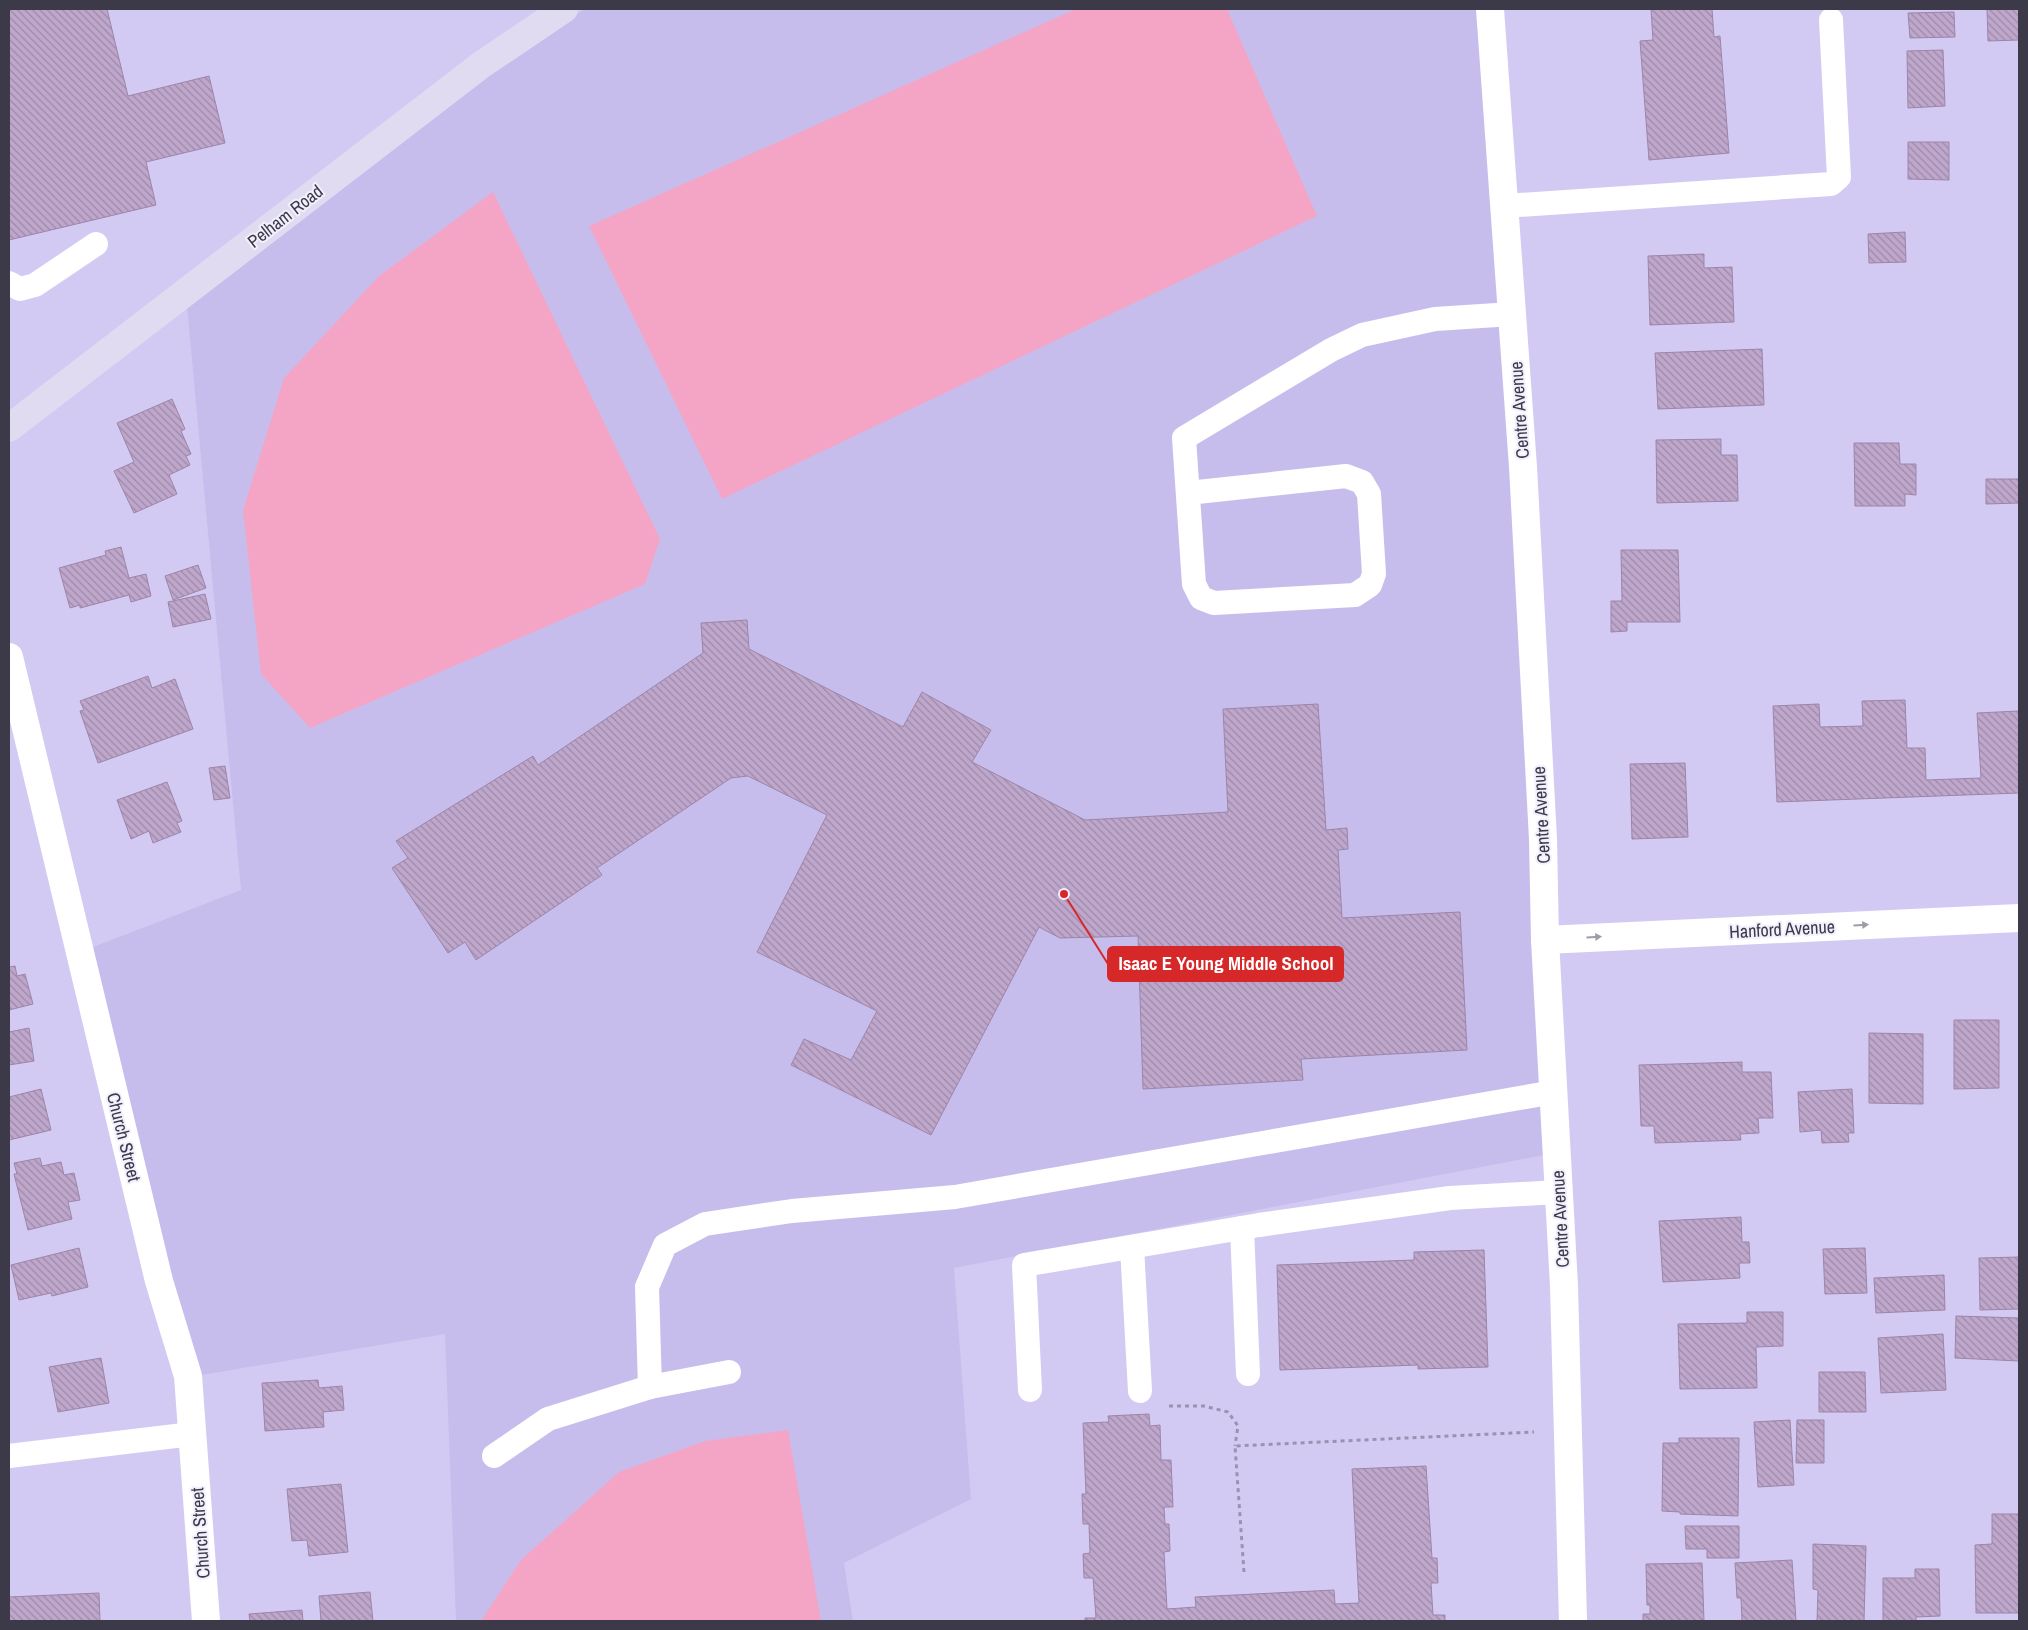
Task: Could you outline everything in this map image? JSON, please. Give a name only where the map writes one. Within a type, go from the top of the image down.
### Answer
[{"type":"main road","name":"Pelham Road","points":[[9,428],[481,65],[564,9]]},
{"type":"street","name":"Centre Avenue","points":[[1490,9],[1524,487],[1543,839],[1545,940],[1564,1286],[1573,1621]]},
{"type":"street","name":"Church Street","points":[[9,657],[159,1281],[188,1376],[206,1621]]},
{"type":"street","name":"Hanford Avenue","points":[[1545,940],[2019,918]]},
{"type":"lane","points":[[1504,206],[1831,184],[1839,177],[1830,20]]},
{"type":"lane","points":[[9,283],[20,289],[35,285],[96,244]]},
{"type":"lane","points":[[1188,493],[1346,476],[1362,482],[1369,494],[1374,574],[1370,585],[1355,595],[1214,604],[1201,598],[1194,584],[1184,438],[1331,350],[1362,335],[1435,318],[1512,314]]},
{"type":"lane","points":[[650,1387],[647,1287],[665,1245],[705,1224],[792,1211],[955,1197],[1554,1092]]},
{"type":"lane","points":[[1030,1390],[1024,1265],[1242,1228],[1450,1198],[1559,1192]]},
{"type":"lane","points":[[1242,1228],[1248,1374]]},
{"type":"lane","points":[[1132,1247],[1140,1391]]},
{"type":"lane","points":[[494,1456],[548,1419],[650,1387],[729,1372]]},
{"type":"lane","points":[[9,1456],[192,1434]]},
{"type":"path","points":[[1140,1391],[1159,1405],[1204,1406],[1228,1412],[1238,1426],[1235,1446],[1244,1572]]},
{"type":"path","points":[[1235,1446],[1567,1431]]},
{"type":"shaded area","points":[[585,9],[1486,9],[1560,1152],[954,1268],[971,1499],[844,1563],[853,1621],[456,1621],[445,1334],[178,1379],[80,952],[241,890],[186,295],[484,71]]},
{"type":"shaded area","points":[[1076,9],[1227,9],[1317,216],[722,499],[589,226]]},
{"type":"shaded area","points":[[493,192],[660,539],[645,584],[310,728],[261,674],[243,510],[284,378],[379,276]]},
{"type":"shaded area","points":[[788,1430],[821,1621],[481,1621],[521,1560],[619,1472],[705,1441]]},
{"type":"building","points":[[9,9],[107,9],[128,96],[209,76],[225,143],[146,162],[156,205],[9,240]]},
{"type":"building","points":[[1651,9],[1712,9],[1714,37],[1720,36],[1729,153],[1649,160],[1640,41],[1653,40]]},
{"type":"building","points":[[1987,9],[2019,9],[2019,40],[1988,41]]},
{"type":"building","points":[[1954,12],[1955,37],[1910,38],[1908,13]]},
{"type":"building","points":[[1943,50],[1945,106],[1908,108],[1907,51]]},
{"type":"building","points":[[1908,142],[1949,142],[1949,180],[1908,179]]},
{"type":"building","points":[[1905,232],[1906,262],[1869,263],[1868,234]]},
{"type":"building","points":[[1704,254],[1704,268],[1732,267],[1734,322],[1650,325],[1648,256]]},
{"type":"building","points":[[1762,349],[1764,405],[1658,409],[1655,353]]},
{"type":"building","points":[[172,399],[185,429],[181,431],[191,454],[186,456],[190,465],[169,475],[177,494],[134,513],[114,471],[134,462],[117,423]]},
{"type":"building","points":[[1721,439],[1721,455],[1737,455],[1738,501],[1657,503],[1656,440]]},
{"type":"building","points":[[1854,443],[1899,443],[1900,464],[1916,464],[1916,495],[1905,494],[1905,506],[1855,506]]},
{"type":"building","points":[[1986,479],[2019,479],[2019,503],[1986,504]]},
{"type":"building","points":[[121,547],[129,578],[146,574],[151,596],[131,602],[129,595],[80,608],[80,605],[70,608],[59,568],[106,555],[105,551]]},
{"type":"building","points":[[1621,550],[1678,550],[1680,622],[1627,622],[1627,631],[1611,632],[1611,601],[1622,601]]},
{"type":"building","points":[[198,565],[206,588],[173,600],[165,576]]},
{"type":"building","points":[[205,594],[211,619],[173,627],[168,602]]},
{"type":"building","points":[[747,620],[749,649],[903,727],[922,692],[991,730],[972,762],[1085,820],[1228,812],[1223,709],[1318,704],[1326,830],[1347,828],[1348,849],[1338,850],[1342,918],[1460,912],[1467,1050],[1301,1059],[1303,1080],[1143,1089],[1138,936],[1060,938],[1039,927],[931,1135],[791,1065],[804,1039],[851,1060],[877,1011],[757,952],[827,815],[748,776],[731,778],[597,868],[602,875],[476,960],[465,942],[448,953],[392,868],[408,858],[396,841],[533,756],[538,765],[703,653],[701,623]]},
{"type":"building","points":[[148,676],[152,688],[175,679],[193,729],[98,763],[80,711],[84,710],[80,701]]},
{"type":"building","points":[[1905,700],[1907,748],[1925,748],[1926,780],[1981,778],[1977,713],[2019,711],[2019,793],[1777,802],[1773,706],[1819,704],[1820,727],[1863,726],[1862,701]]},
{"type":"building","points":[[1685,763],[1688,837],[1632,839],[1630,764]]},
{"type":"building","points":[[225,766],[230,798],[214,800],[209,768]]},
{"type":"building","points":[[167,782],[182,821],[177,823],[181,832],[153,843],[149,831],[131,839],[117,800]]},
{"type":"building","points":[[15,966],[17,976],[25,974],[33,1004],[9,1010],[9,967]]},
{"type":"building","points":[[1954,1020],[1999,1020],[1999,1088],[1954,1089]]},
{"type":"building","points":[[29,1028],[34,1061],[9,1065],[9,1032]]},
{"type":"building","points":[[1869,1033],[1923,1034],[1923,1104],[1869,1103]]},
{"type":"building","points":[[1742,1062],[1742,1072],[1771,1072],[1773,1118],[1758,1118],[1759,1133],[1740,1134],[1741,1140],[1655,1143],[1654,1126],[1641,1126],[1639,1065]]},
{"type":"building","points":[[41,1089],[51,1130],[9,1140],[9,1097]]},
{"type":"building","points":[[1852,1089],[1854,1133],[1848,1133],[1849,1142],[1822,1143],[1821,1130],[1800,1132],[1798,1092]]},
{"type":"building","points":[[40,1158],[42,1166],[61,1162],[64,1175],[74,1173],[80,1200],[68,1202],[72,1219],[28,1230],[14,1174],[17,1174],[14,1163]]},
{"type":"building","points":[[1741,1217],[1742,1242],[1749,1242],[1750,1263],[1739,1263],[1740,1278],[1663,1282],[1659,1221]]},
{"type":"building","points":[[79,1248],[88,1287],[52,1296],[51,1293],[19,1300],[11,1265]]},
{"type":"building","points":[[1865,1248],[1867,1293],[1825,1294],[1823,1249]]},
{"type":"building","points":[[1484,1250],[1488,1367],[1418,1369],[1418,1365],[1280,1370],[1277,1265],[1414,1260],[1414,1252]]},
{"type":"building","points":[[2019,1257],[2019,1309],[1980,1310],[1979,1258]]},
{"type":"building","points":[[1944,1275],[1945,1310],[1876,1313],[1874,1278]]},
{"type":"building","points":[[1747,1312],[1783,1312],[1783,1346],[1756,1347],[1757,1388],[1680,1389],[1678,1324],[1747,1323]]},
{"type":"building","points":[[1956,1316],[2019,1318],[2019,1361],[1955,1358]]},
{"type":"building","points":[[1943,1334],[1946,1390],[1881,1393],[1878,1338]]},
{"type":"building","points":[[101,1358],[109,1403],[58,1412],[49,1367]]},
{"type":"building","points":[[1819,1372],[1865,1372],[1866,1412],[1819,1412]]},
{"type":"building","points":[[318,1380],[319,1388],[342,1386],[344,1410],[323,1412],[324,1427],[265,1431],[262,1383]]},
{"type":"building","points":[[1149,1414],[1150,1426],[1160,1425],[1161,1460],[1171,1460],[1173,1507],[1164,1507],[1165,1524],[1169,1524],[1170,1551],[1164,1552],[1167,1609],[1196,1607],[1195,1597],[1334,1590],[1335,1604],[1359,1603],[1352,1469],[1426,1466],[1432,1558],[1437,1558],[1438,1583],[1431,1583],[1433,1615],[1445,1615],[1445,1621],[1085,1621],[1085,1618],[1096,1618],[1093,1578],[1084,1578],[1083,1554],[1090,1553],[1089,1524],[1083,1524],[1082,1494],[1086,1494],[1083,1423],[1109,1422],[1108,1416]]},
{"type":"building","points":[[1790,1420],[1794,1485],[1758,1487],[1754,1422]]},
{"type":"building","points":[[1797,1420],[1824,1420],[1824,1463],[1796,1463]]},
{"type":"building","points":[[1679,1438],[1739,1438],[1738,1516],[1680,1514],[1680,1512],[1662,1511],[1663,1443],[1679,1443]]},
{"type":"building","points":[[341,1484],[348,1552],[309,1556],[307,1540],[292,1541],[287,1489]]},
{"type":"building","points":[[1992,1514],[2019,1514],[2019,1613],[1976,1613],[1975,1545],[1992,1544]]},
{"type":"building","points":[[1685,1526],[1739,1526],[1739,1558],[1707,1558],[1707,1549],[1686,1549]]},
{"type":"building","points":[[1813,1544],[1866,1546],[1864,1621],[1817,1621],[1818,1590],[1813,1589]]},
{"type":"building","points":[[1792,1560],[1796,1621],[1742,1621],[1741,1598],[1737,1598],[1735,1563]]},
{"type":"building","points":[[1702,1563],[1704,1621],[1643,1621],[1643,1614],[1650,1614],[1650,1605],[1647,1605],[1646,1564]]},
{"type":"building","points":[[1915,1569],[1939,1569],[1940,1616],[1916,1617],[1916,1621],[1883,1621],[1883,1578],[1915,1578]]},
{"type":"building","points":[[370,1592],[373,1621],[321,1621],[319,1596]]},
{"type":"building","points":[[99,1593],[100,1621],[9,1621],[9,1597]]},
{"type":"building","points":[[302,1610],[303,1621],[250,1621],[249,1614]]},
{"type":"place","name":"Isaac E Young Middle School","points":[[1064,894]]}]
